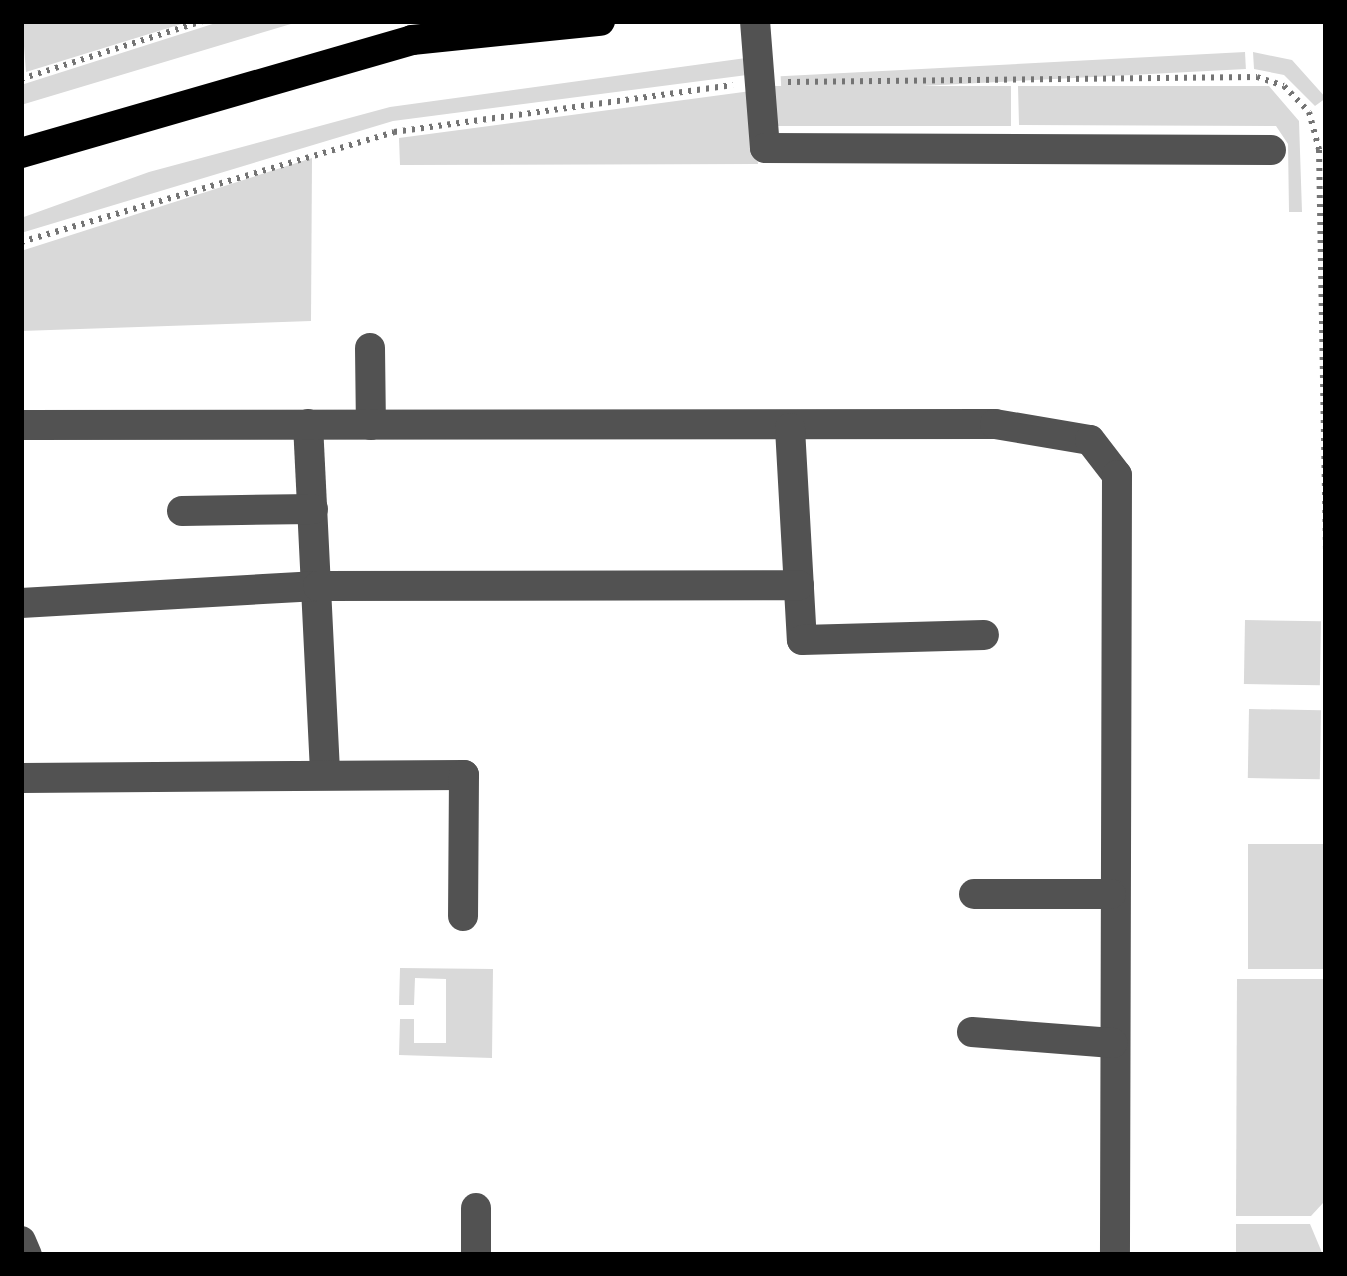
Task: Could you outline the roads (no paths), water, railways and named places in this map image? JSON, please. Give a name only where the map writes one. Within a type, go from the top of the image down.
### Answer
[{"type":"main road","points":[[21,153],[412,40],[600,21]]},
{"type":"street","points":[[755,21],[765,148],[1271,150]]},
{"type":"street","points":[[370,348],[370,424]]},
{"type":"street","points":[[21,424],[790,428],[995,424],[1090,440],[1118,475],[1112,894],[1115,1255]]},
{"type":"street","points":[[308,424],[325,773]]},
{"type":"street","points":[[790,428],[802,640],[984,635]]},
{"type":"street","points":[[182,511],[313,509]]},
{"type":"street","points":[[21,603],[318,586],[799,585]]},
{"type":"street","points":[[21,778],[464,775],[463,916]]},
{"type":"street","points":[[974,894],[1112,894]]},
{"type":"street","points":[[972,1032],[1113,1043]]},
{"type":"street","points":[[476,1208],[476,1255]]},
{"type":"street","points":[[21,1241],[27,1255]]}]
